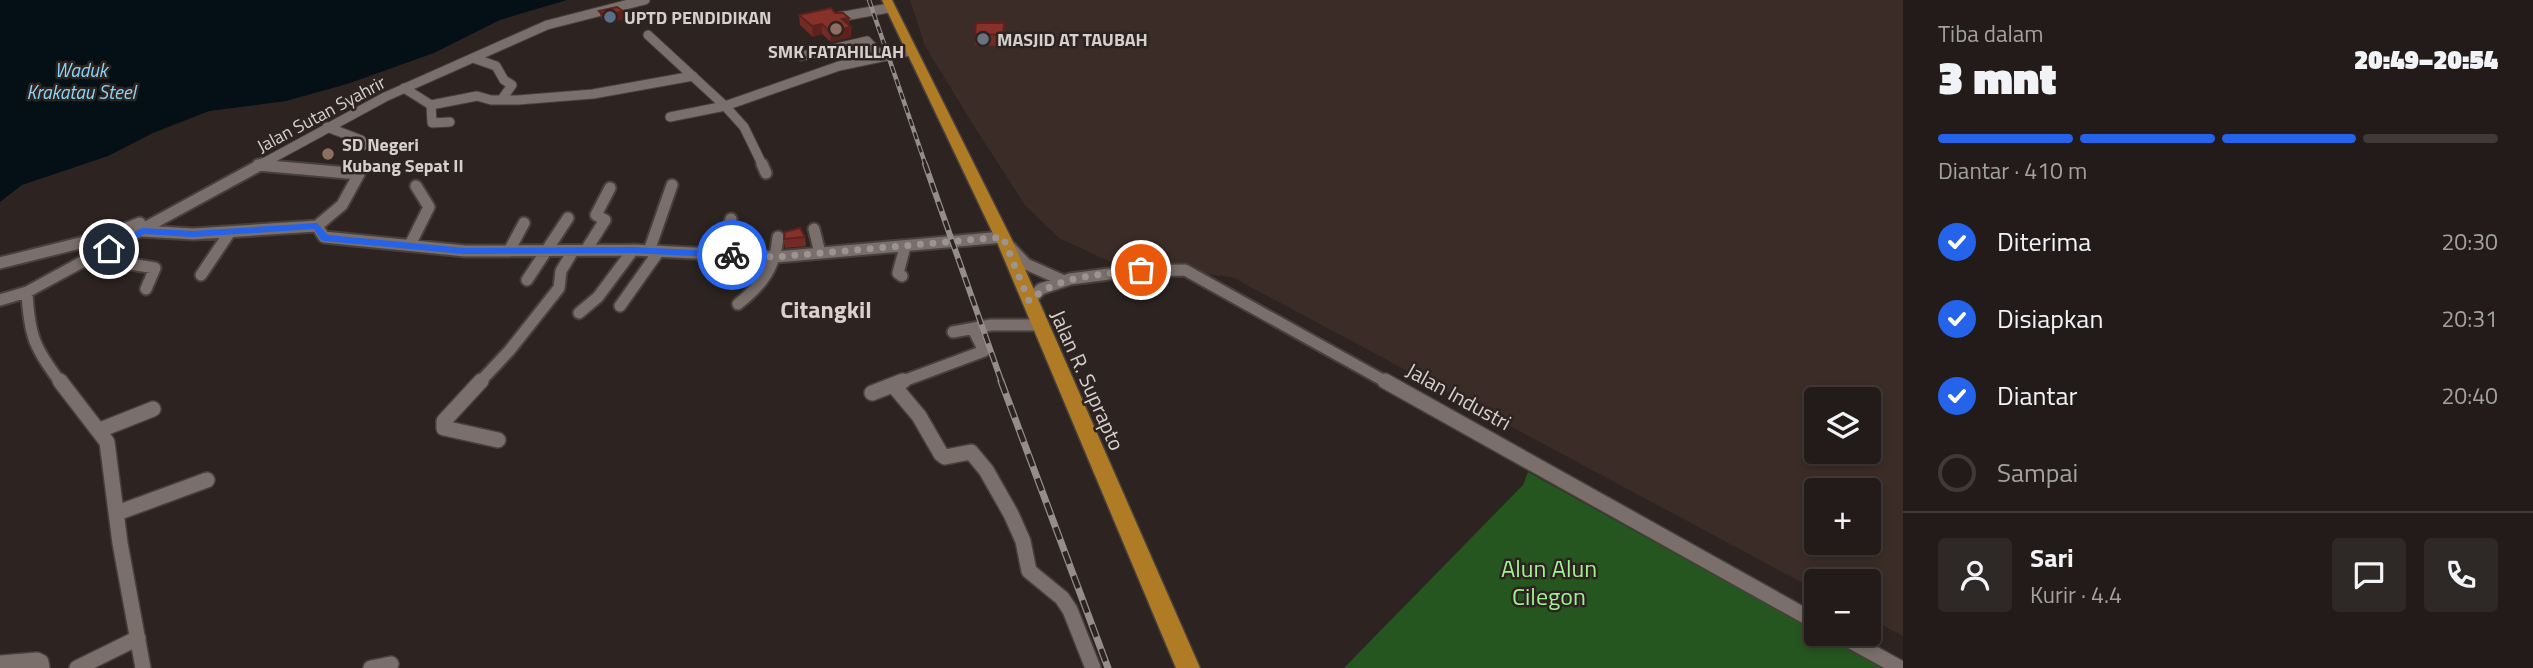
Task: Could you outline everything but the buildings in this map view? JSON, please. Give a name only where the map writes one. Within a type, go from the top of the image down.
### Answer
[{"type":"highway","name":"Jalan R. Suprapto","points":[[888,4],[1004,239],[1188,668]]},
{"type":"street","points":[[0,262],[104,237],[132,227],[371,98],[452,58],[532,24],[618,0]]},
{"type":"street","name":"Jalan Sutan Syahrir","points":[[27,292],[327,127],[404,88],[547,25],[645,0]]},
{"type":"street","points":[[839,17],[888,4]]},
{"type":"street","points":[[649,36],[744,123],[749,141],[766,173]]},
{"type":"street","points":[[802,56],[867,41],[881,55]]},
{"type":"street","points":[[670,117],[725,106],[839,66],[910,51]]},
{"type":"street","points":[[472,58],[496,66],[504,80],[512,85],[502,99]]},
{"type":"street","points":[[404,88],[431,105],[477,96],[491,100],[593,94],[693,76]]},
{"type":"street","points":[[431,105],[432,123],[450,122]]},
{"type":"street","points":[[327,127],[361,140],[365,145]]},
{"type":"street","points":[[142,231],[193,234],[317,226],[342,205],[359,174],[258,165]]},
{"type":"street","points":[[410,245],[429,207],[416,186]]},
{"type":"street","points":[[620,306],[654,251],[673,186]]},
{"type":"street","points":[[498,440],[444,428],[444,421],[509,351],[559,288],[561,271],[605,220],[596,215],[610,188]]},
{"type":"street","points":[[527,279],[568,218]]},
{"type":"street","points":[[720,255],[730,219]]},
{"type":"street","points":[[509,251],[524,223]]},
{"type":"street","points":[[317,226],[324,237],[464,251],[633,250],[776,257],[1004,239],[1026,264],[1065,281]]},
{"type":"street","points":[[814,229],[821,253]]},
{"type":"street","points":[[201,275],[230,232]]},
{"type":"street","points":[[738,304],[766,278],[776,257],[778,237]]},
{"type":"street","points":[[902,276],[898,273],[905,247]]},
{"type":"street","points":[[579,313],[598,298],[633,250]]},
{"type":"street","points":[[92,258],[155,268],[146,289]]},
{"type":"street","name":"Jalan Industri","points":[[1029,301],[1042,289],[1065,281],[1141,270],[1185,270],[1804,615]]},
{"type":"street","points":[[0,300],[27,292],[29,329],[42,358],[107,442],[142,668]]},
{"type":"street","points":[[953,332],[991,325],[1039,325]]},
{"type":"street","points":[[872,393],[984,351],[973,329]]},
{"type":"street","points":[[893,385],[919,416],[941,454],[945,457],[971,452],[983,465],[1008,507],[1027,552],[1025,562],[1031,575],[1053,589],[1065,602],[1093,668]]},
{"type":"street","points":[[100,430],[153,409]]},
{"type":"street","points":[[117,513],[206,481]]},
{"type":"street","points":[[77,668],[138,638]]},
{"type":"street","points":[[1860,646],[1900,668]]},
{"type":"street","points":[[0,663],[37,660],[41,662],[42,668]]},
{"type":"street","points":[[371,668],[391,663]]},
{"type":"shaded area","points":[[910,0],[1903,0],[1903,636],[1881,624],[1881,569],[1804,569],[1804,584],[1232,277],[1115,264],[1059,238],[1025,205],[925,46]]},
{"type":"green space","name":"Alun Alun Cilegon","points":[[1528,472],[1804,625],[1804,646],[1842,646],[1882,668],[1344,668],[1523,485]]},
{"type":"water","name":"Waduk Krakatau Steel","points":[[0,0],[567,0],[500,20],[434,53],[347,84],[286,101],[209,111],[153,133],[108,156],[22,185],[0,202]]},
{"type":"railway","points":[[869,0],[926,166]]},
{"type":"railway","points":[[925,164],[1002,383]]},
{"type":"railway","points":[[1001,381],[1108,668]]},
{"type":"way so far","points":[[732,255],[776,257],[1003,237],[1029,301],[1042,289],[1065,281],[1141,270]]},
{"type":"place","name":"UPTD PENDIDIKAN","points":[[610,17]]},
{"type":"place","name":"SMK FATAHILLAH","points":[[836,29]]},
{"type":"place","name":"MASJID AT TAUBAH","points":[[983,39]]},
{"type":"place","name":"SD Negeri Kubang Sepat II","points":[[328,154]]},
{"type":"district","name":"Citangkil","points":[[826,309]]},
{"type":"route","points":[[109,249],[142,231],[193,234],[319,226],[321,236],[324,237],[464,251],[633,250],[732,255]]}]
